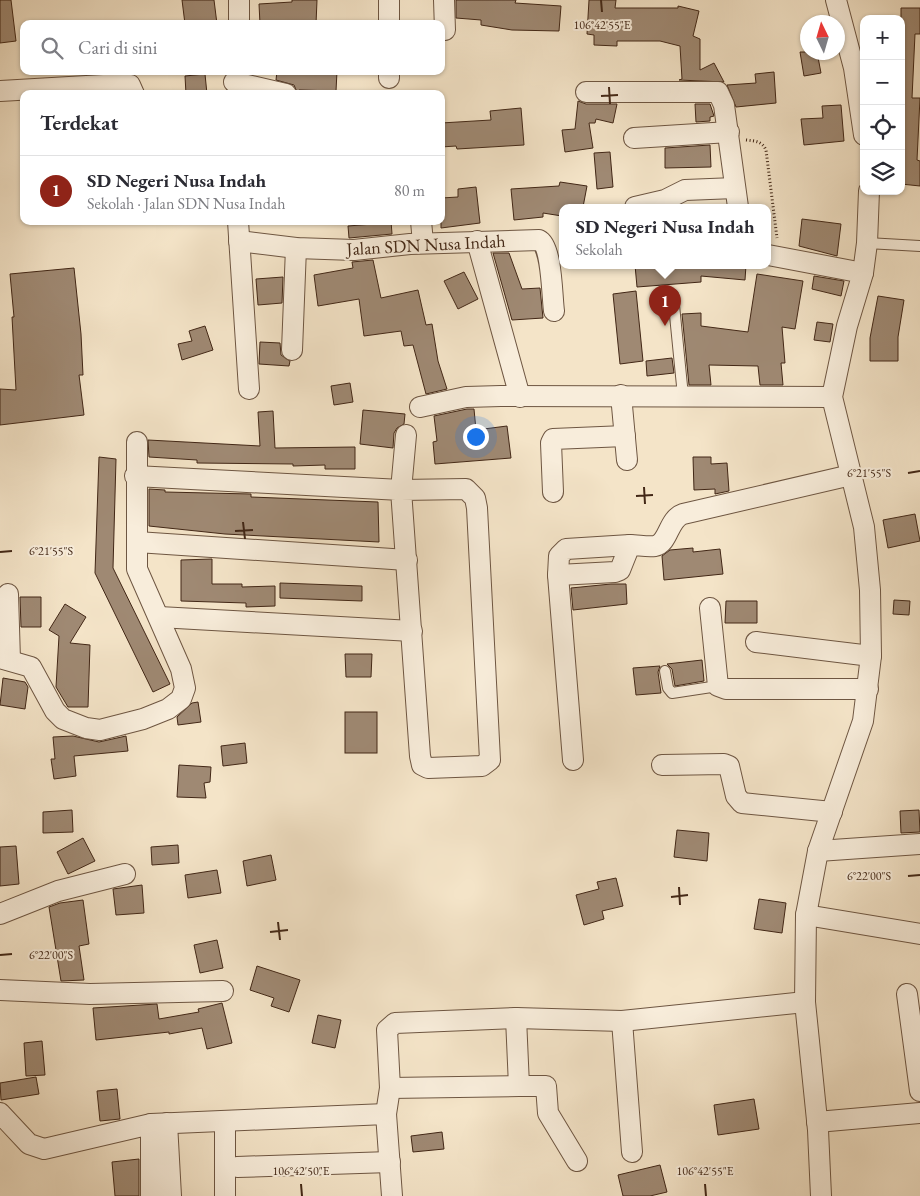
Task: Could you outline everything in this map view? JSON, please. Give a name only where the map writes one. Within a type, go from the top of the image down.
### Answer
[{"type":"street","points":[[238,0],[239,20]]},
{"type":"street","points":[[389,0],[389,20]]},
{"type":"street","points":[[444,0],[445,20]]},
{"type":"street","points":[[836,0],[854,68],[860,108]]},
{"type":"street","points":[[234,82],[269,90]]},
{"type":"street","points":[[66,90],[130,85],[132,90]]},
{"type":"street","points":[[0,91],[20,91]]},
{"type":"street","points":[[586,92],[718,92],[724,105],[736,198],[685,190],[665,200],[648,204]]},
{"type":"street","points":[[634,138],[729,135]]},
{"type":"street","points":[[821,1196],[817,1122],[805,1002],[806,916],[818,851],[863,720],[871,656],[870,590],[865,536],[860,505],[832,397],[847,326],[863,273],[867,243],[869,195]]},
{"type":"street","points":[[238,225],[249,389]]},
{"type":"street","points":[[421,225],[423,243]]},
{"type":"street","name":"Jalan SDN Nusa Indah","points":[[239,241],[296,248],[354,250],[423,243],[534,239],[543,242],[548,256],[554,311]]},
{"type":"street","points":[[477,241],[520,397]]},
{"type":"street","points":[[292,350],[296,248]]},
{"type":"street","points":[[774,256],[863,273]]},
{"type":"street","points":[[621,395],[627,460]]},
{"type":"street","points":[[420,407],[466,397],[621,395],[832,397]]},
{"type":"street","points":[[135,476],[401,490],[466,490],[475,498],[490,760],[482,766],[437,767],[422,765],[401,490],[406,435]]},
{"type":"street","points":[[553,492],[551,443],[554,439],[625,436]]},
{"type":"street","points":[[8,594],[5,659],[31,667],[55,711],[63,719],[74,725],[100,730],[121,726],[168,709],[181,699],[185,688],[184,680],[159,616],[136,569],[135,476],[137,442]]},
{"type":"street","points":[[573,760],[558,575],[559,556],[566,549],[630,545],[655,546],[660,543],[673,520],[683,514],[851,475]]},
{"type":"street","points":[[136,542],[407,560]]},
{"type":"street","points":[[558,575],[615,572],[623,566],[630,545]]},
{"type":"street","points":[[710,608],[718,686],[726,689],[868,689]]},
{"type":"street","points":[[159,616],[412,631]]},
{"type":"street","points":[[756,642],[871,656]]},
{"type":"street","points":[[662,765],[724,764],[728,766],[736,796],[742,803],[832,812]]},
{"type":"street","points":[[818,851],[920,844]]},
{"type":"street","points":[[0,914],[58,890],[125,874]]},
{"type":"street","points":[[806,916],[920,934]]},
{"type":"street","points":[[0,990],[90,994],[223,991]]},
{"type":"street","points":[[906,994],[920,1091]]},
{"type":"street","points":[[392,1196],[386,1114],[390,1088],[387,1030],[395,1023],[516,1018],[622,1021],[805,1002]]},
{"type":"street","points":[[516,1018],[519,1086]]},
{"type":"street","points":[[622,1021],[632,1152]]},
{"type":"street","points":[[390,1088],[546,1086],[548,1113],[577,1161]]},
{"type":"street","points":[[817,1122],[920,1112]]},
{"type":"street","points":[[0,1113],[28,1144],[44,1149],[159,1123],[386,1114]]},
{"type":"street","points":[[225,1121],[225,1196]]},
{"type":"street","points":[[151,1196],[159,1123]]},
{"type":"street","points":[[159,1123],[171,1196]]},
{"type":"street","points":[[237,1167],[390,1162]]},
{"type":"lane","points":[[867,243],[920,246]]},
{"type":"lane","points":[[673,295],[682,396]]},
{"type":"lane","points":[[665,671],[668,688],[672,693],[718,686]]},
{"type":"path","points":[[729,135],[758,141],[764,145],[769,204]]},
{"type":"path","points":[[771,223],[774,256]]},
{"type":"building","points":[[0,0],[11,0],[16,41],[0,43]]},
{"type":"building","points":[[182,0],[214,0],[216,20],[184,20]]},
{"type":"building","points":[[292,0],[317,0],[316,20],[260,20],[259,4],[292,2]]},
{"type":"building","points":[[456,0],[516,0],[515,3],[561,6],[559,31],[512,30],[481,25],[481,20],[456,18]]},
{"type":"building","points":[[589,0],[616,0],[615,8],[678,8],[678,6],[699,11],[693,36],[700,39],[700,70],[714,63],[724,82],[679,80],[682,79],[680,46],[660,41],[617,41],[617,46],[594,45],[594,35],[587,34]]},
{"type":"building","points":[[901,8],[920,8],[920,34],[915,34],[912,98],[920,98],[917,160],[920,161],[920,186],[905,184],[905,15],[901,15]]},
{"type":"building","points":[[801,60],[819,60],[821,73],[804,76]]},
{"type":"building","points":[[774,72],[776,103],[736,107],[727,85],[756,83],[755,74]]},
{"type":"building","points":[[205,75],[207,90],[186,90],[185,76]]},
{"type":"building","points":[[277,75],[337,75],[336,90],[296,90],[294,85],[276,80]]},
{"type":"building","points":[[578,101],[586,104],[617,104],[613,123],[596,119],[595,123],[589,123],[593,148],[565,152],[562,130],[575,129]]},
{"type":"building","points":[[695,104],[710,104],[714,116],[710,117],[710,121],[696,122]]},
{"type":"building","points":[[841,105],[844,141],[804,145],[801,119],[823,118],[822,106]]},
{"type":"building","points":[[521,108],[524,145],[457,149],[456,146],[445,147],[445,123],[491,120],[490,111]]},
{"type":"building","points":[[710,145],[711,167],[665,168],[665,148]]},
{"type":"building","points":[[610,152],[613,187],[597,189],[594,153]]},
{"type":"building","points":[[560,182],[587,186],[584,204],[559,204],[559,216],[543,213],[543,217],[514,220],[511,189],[559,186]]},
{"type":"building","points":[[476,187],[480,223],[441,228],[441,225],[445,225],[445,198],[458,197],[458,189]]},
{"type":"building","points":[[802,219],[841,224],[837,256],[799,246]]},
{"type":"building","points":[[391,225],[392,234],[349,238],[348,226]]},
{"type":"building","points":[[493,253],[509,253],[522,289],[540,288],[543,318],[512,320]]},
{"type":"building","points":[[373,260],[381,298],[418,290],[426,325],[432,324],[438,361],[447,389],[426,394],[413,345],[404,346],[401,331],[364,336],[359,299],[318,306],[314,275],[353,268],[352,262]]},
{"type":"building","points":[[74,268],[81,334],[83,375],[79,375],[84,415],[0,425],[0,389],[16,390],[12,317],[14,317],[10,274]]},
{"type":"building","points":[[635,269],[746,269],[745,280],[701,276],[701,282],[637,287]]},
{"type":"building","points":[[464,272],[478,299],[458,309],[444,281]]},
{"type":"building","points":[[757,274],[803,281],[795,329],[782,327],[785,363],[781,363],[783,385],[760,385],[758,366],[709,365],[711,385],[689,385],[682,314],[701,313],[701,326],[748,332]]},
{"type":"building","points":[[814,276],[844,281],[841,296],[812,289]]},
{"type":"building","points":[[283,277],[282,303],[258,305],[256,279]]},
{"type":"building","points":[[636,291],[643,361],[620,364],[613,294]]},
{"type":"building","points":[[878,296],[904,300],[898,337],[898,361],[870,361],[870,338]]},
{"type":"building","points":[[817,322],[833,324],[830,342],[814,340]]},
{"type":"building","points":[[205,326],[213,350],[182,360],[178,344],[192,341],[189,331]]},
{"type":"building","points":[[260,342],[280,343],[281,355],[290,361],[289,366],[259,364]]},
{"type":"building","points":[[672,358],[674,373],[647,376],[646,361]]},
{"type":"building","points":[[350,383],[353,402],[334,405],[331,386]]},
{"type":"building","points":[[474,409],[476,430],[507,426],[511,458],[435,464],[433,442],[437,441],[434,416]]},
{"type":"building","points":[[363,410],[405,414],[404,424],[397,428],[394,433],[393,448],[360,444]]},
{"type":"building","points":[[273,411],[275,448],[355,447],[355,469],[325,469],[325,465],[197,463],[197,460],[149,457],[148,440],[260,446],[258,412]]},
{"type":"building","points":[[99,457],[116,459],[113,568],[170,684],[153,692],[95,573]]},
{"type":"building","points":[[693,457],[711,457],[711,464],[727,463],[729,491],[715,494],[715,489],[694,490]]},
{"type":"building","points":[[149,489],[165,490],[165,492],[251,494],[251,497],[378,502],[379,542],[225,534],[149,526]]},
{"type":"building","points":[[915,514],[920,541],[888,548],[883,520]]},
{"type":"building","points":[[693,548],[693,552],[720,549],[723,574],[664,580],[662,556],[670,550]]},
{"type":"building","points":[[212,559],[212,584],[242,584],[242,587],[275,586],[275,606],[246,607],[246,603],[181,601],[181,560]]},
{"type":"building","points":[[280,583],[362,586],[362,601],[280,598]]},
{"type":"building","points":[[626,584],[627,604],[573,610],[571,588]]},
{"type":"building","points":[[20,597],[41,597],[41,627],[21,627]]},
{"type":"building","points":[[894,600],[910,601],[909,615],[893,614]]},
{"type":"building","points":[[726,601],[757,601],[757,623],[725,623]]},
{"type":"building","points":[[65,604],[86,617],[70,643],[90,645],[88,707],[68,707],[56,687],[59,636],[49,630]]},
{"type":"building","points":[[345,654],[372,654],[371,677],[346,677]]},
{"type":"building","points":[[702,660],[704,681],[675,686],[672,669],[667,664]]},
{"type":"building","points":[[660,666],[658,672],[661,693],[636,695],[633,668]]},
{"type":"building","points":[[3,678],[25,682],[28,687],[25,709],[0,705]]},
{"type":"building","points":[[198,702],[201,722],[178,725],[177,717],[192,703]]},
{"type":"building","points":[[345,712],[377,712],[377,753],[345,753]]},
{"type":"building","points":[[73,736],[99,742],[126,736],[128,751],[74,756],[76,776],[54,779],[51,759],[55,759],[53,737]]},
{"type":"building","points":[[245,743],[247,763],[223,766],[221,746]]},
{"type":"building","points":[[179,765],[211,767],[210,782],[204,783],[206,798],[177,797]]},
{"type":"building","points":[[72,810],[73,832],[43,833],[43,812]]},
{"type":"building","points":[[919,810],[920,832],[901,833],[900,811]]},
{"type":"building","points":[[677,830],[709,833],[707,861],[674,857]]},
{"type":"building","points":[[83,838],[95,861],[68,874],[57,852]]},
{"type":"building","points":[[178,845],[179,863],[152,865],[151,847]]},
{"type":"building","points":[[16,846],[19,884],[0,886],[0,847]]},
{"type":"building","points":[[271,855],[276,880],[247,886],[243,861]]},
{"type":"building","points":[[217,870],[221,893],[188,898],[185,875]]},
{"type":"building","points":[[616,878],[623,906],[602,911],[604,919],[584,925],[576,895],[599,889],[597,882]]},
{"type":"building","points":[[142,885],[144,913],[116,915],[113,889]]},
{"type":"building","points":[[759,899],[786,903],[782,933],[754,929]]},
{"type":"building","points":[[83,900],[89,944],[79,946],[84,980],[61,981],[49,907],[60,903]]},
{"type":"building","points":[[217,940],[223,968],[200,973],[194,945]]},
{"type":"building","points":[[257,966],[300,980],[289,1012],[271,1006],[274,998],[250,990]]},
{"type":"building","points":[[222,1003],[232,1043],[207,1049],[202,1028],[169,1034],[169,1032],[96,1040],[93,1008],[157,1004],[159,1019],[199,1012],[198,1009]]},
{"type":"building","points":[[318,1015],[341,1020],[335,1048],[312,1043]]},
{"type":"building","points":[[42,1041],[45,1075],[26,1076],[24,1043]]},
{"type":"building","points":[[36,1077],[39,1094],[1,1100],[0,1083]]},
{"type":"building","points":[[117,1089],[120,1119],[100,1121],[97,1091]]},
{"type":"building","points":[[754,1099],[759,1129],[718,1135],[714,1105]]},
{"type":"building","points":[[442,1132],[444,1149],[413,1152],[411,1136]]},
{"type":"building","points":[[139,1159],[139,1196],[115,1196],[112,1162]]},
{"type":"building","points":[[660,1165],[667,1192],[650,1196],[623,1196],[618,1175]]},
{"type":"place","name":"SD Negeri Nusa Indah","points":[[665,326]]}]
